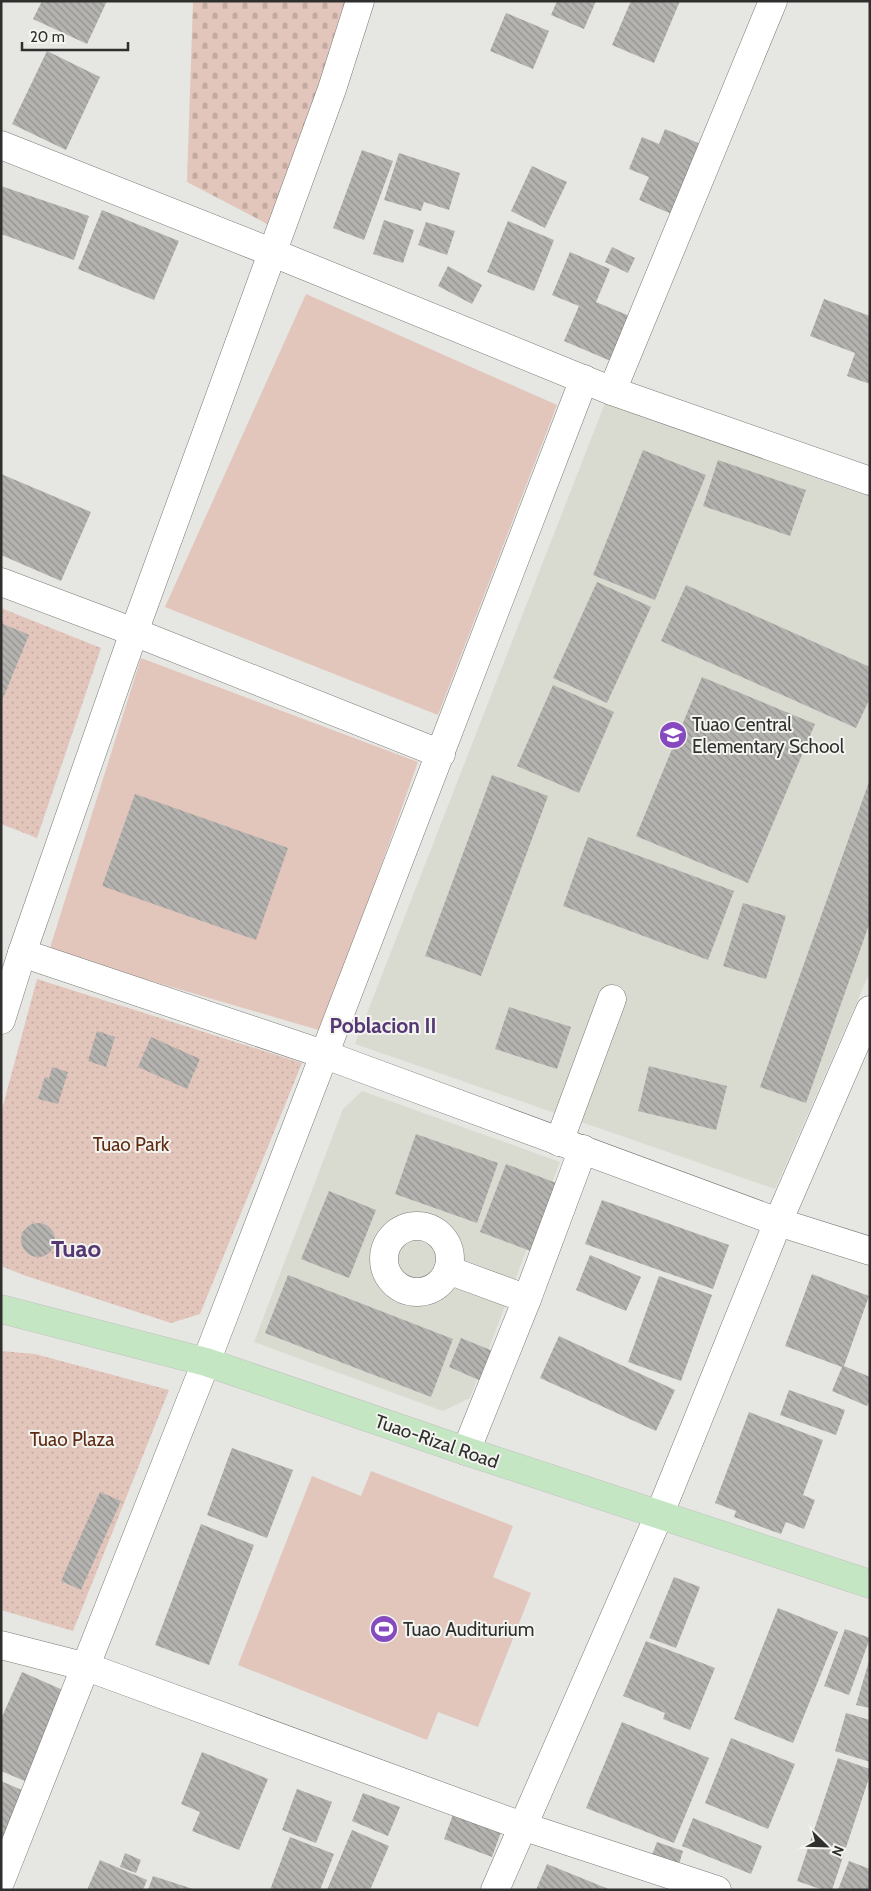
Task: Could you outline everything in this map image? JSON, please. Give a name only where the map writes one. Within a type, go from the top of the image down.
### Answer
[{"type":"main road","name":"Tuao-Rizal Road","points":[[1,1309],[206,1362],[466,1451],[870,1584]]},
{"type":"street","points":[[1,1020],[22,952],[134,632],[332,89],[360,1]]},
{"type":"street","points":[[612,390],[773,1]]},
{"type":"street","points":[[1,145],[612,390],[870,481]]},
{"type":"street","points":[[1,1880],[206,1362],[584,379]]},
{"type":"street","points":[[1,582],[134,632],[441,754]]},
{"type":"street","points":[[22,952],[323,1054],[778,1222],[870,1252]]},
{"type":"street","points":[[466,1451],[528,1299],[612,999]]},
{"type":"street","points":[[495,1890],[660,1514],[778,1222],[870,1010]]},
{"type":"street","points":[[448,1270],[528,1299]]},
{"type":"street","points":[[1,1644],[86,1667],[522,1826],[717,1890]]},
{"type":"shaded area","name":"Tuao Central Elementary School","points":[[605,403],[870,497],[870,972],[775,1189],[355,1044]]},
{"type":"shaded area","points":[[362,1091],[560,1162],[470,1398],[443,1411],[254,1342],[343,1109]]},
{"type":"green space","points":[[193,1],[364,1],[281,231],[187,182]]},
{"type":"green space","points":[[306,294],[557,405],[438,715],[165,607]]},
{"type":"green space","points":[[1,608],[101,648],[37,838],[1,824]]},
{"type":"green space","points":[[141,658],[418,762],[322,1031],[49,951]]},
{"type":"green space","name":"Tuao Park","points":[[37,979],[302,1063],[200,1314],[171,1323],[26,1276],[1,1266],[1,1113]]},
{"type":"green space","name":"Tuao Plaza","points":[[1,1351],[35,1354],[169,1390],[73,1631],[1,1610]]},
{"type":"green space","name":"Tuao Auditurium","points":[[371,1471],[513,1526],[493,1577],[531,1593],[478,1727],[438,1712],[427,1740],[238,1665],[312,1476],[361,1496]]},
{"type":"building","points":[[42,1],[107,1],[87,44],[33,19]]},
{"type":"building","points":[[557,1],[596,1],[584,29],[551,15]]},
{"type":"building","points":[[631,1],[680,1],[654,63],[612,45]]},
{"type":"building","points":[[506,13],[549,31],[533,69],[490,51]]},
{"type":"building","points":[[47,51],[100,77],[66,150],[12,124]]},
{"type":"building","points":[[665,129],[703,145],[674,215],[639,200],[649,177],[629,169],[642,137],[659,144]]},
{"type":"building","points":[[362,150],[393,161],[364,240],[333,228]]},
{"type":"building","points":[[399,153],[460,173],[449,210],[424,202],[421,211],[384,200]]},
{"type":"building","points":[[532,166],[567,182],[545,228],[511,211]]},
{"type":"building","points":[[1,186],[89,216],[74,260],[1,234]]},
{"type":"building","points":[[102,210],[179,241],[154,300],[78,269]]},
{"type":"building","points":[[384,220],[414,230],[403,263],[373,254]]},
{"type":"building","points":[[508,221],[554,240],[534,291],[487,272]]},
{"type":"building","points":[[426,222],[455,231],[447,255],[418,245]]},
{"type":"building","points":[[612,247],[635,258],[628,273],[605,262]]},
{"type":"building","points":[[570,252],[610,269],[596,302],[632,317],[613,362],[564,341],[579,306],[552,295]]},
{"type":"building","points":[[448,266],[482,285],[472,304],[438,286]]},
{"type":"building","points":[[824,299],[870,316],[870,384],[847,376],[855,353],[810,336]]},
{"type":"building","points":[[643,450],[706,475],[655,600],[593,575]]},
{"type":"building","points":[[718,460],[806,490],[790,536],[703,506]]},
{"type":"building","points":[[1,474],[91,512],[61,581],[1,555]]},
{"type":"building","points":[[597,582],[651,607],[607,703],[553,678]]},
{"type":"building","points":[[686,585],[870,667],[870,698],[856,728],[661,641]]},
{"type":"building","points":[[1,623],[29,635],[1,703]]},
{"type":"building","points":[[702,677],[815,724],[748,883],[636,836]]},
{"type":"building","points":[[553,685],[614,712],[579,793],[517,766]]},
{"type":"building","points":[[492,775],[548,796],[481,976],[425,956]]},
{"type":"building","points":[[870,779],[870,922],[806,1103],[760,1087]]},
{"type":"building","points":[[135,794],[288,848],[256,940],[102,886]]},
{"type":"building","points":[[588,837],[734,891],[708,960],[563,906]]},
{"type":"building","points":[[743,903],[786,916],[766,979],[723,966]]},
{"type":"building","points":[[509,1007],[571,1027],[557,1069],[495,1049]]},
{"type":"building","points":[[97,1031],[115,1037],[106,1067],[88,1061]]},
{"type":"building","points":[[151,1037],[200,1059],[187,1089],[138,1067]]},
{"type":"building","points":[[649,1066],[727,1086],[716,1130],[638,1111]]},
{"type":"building","points":[[52,1067],[68,1072],[58,1104],[38,1099],[45,1077],[49,1079]]},
{"type":"building","points":[[416,1134],[498,1163],[477,1223],[395,1194]]},
{"type":"building","points":[[506,1164],[559,1184],[533,1252],[480,1232]]},
{"type":"building","points":[[329,1191],[376,1210],[349,1278],[301,1259]]},
{"type":"building","points":[[602,1200],[729,1245],[713,1289],[585,1244]]},
{"type":"building","points":[[38,1223],[45,1224],[50,1228],[54,1233],[54,1247],[50,1252],[45,1256],[38,1257],[31,1256],[26,1252],[22,1247],[21,1240],[22,1233],[26,1228],[31,1224]]},
{"type":"building","points":[[590,1255],[641,1277],[626,1311],[576,1290]]},
{"type":"building","points":[[812,1274],[869,1296],[844,1366],[870,1377],[870,1401],[867,1406],[832,1391],[842,1367],[785,1346]]},
{"type":"building","points":[[288,1275],[453,1339],[431,1397],[265,1333]]},
{"type":"building","points":[[659,1276],[712,1295],[681,1381],[628,1362]]},
{"type":"building","points":[[559,1336],[675,1390],[656,1431],[540,1378]]},
{"type":"building","points":[[461,1338],[493,1351],[481,1381],[449,1367]]},
{"type":"building","points":[[789,1390],[845,1410],[836,1435],[780,1415]]},
{"type":"building","points":[[749,1412],[823,1440],[803,1495],[815,1500],[804,1529],[786,1522],[781,1534],[734,1517],[736,1511],[715,1503]]},
{"type":"building","points":[[232,1448],[293,1470],[267,1538],[207,1515]]},
{"type":"building","points":[[100,1492],[121,1501],[81,1590],[61,1581]]},
{"type":"building","points":[[201,1524],[254,1545],[209,1665],[155,1645]]},
{"type":"building","points":[[674,1577],[700,1587],[676,1648],[649,1638]]},
{"type":"building","points":[[778,1608],[838,1632],[793,1743],[734,1719]]},
{"type":"building","points":[[845,1629],[870,1638],[849,1695],[824,1686]]},
{"type":"building","points":[[646,1641],[715,1668],[690,1730],[663,1719],[665,1713],[623,1696]]},
{"type":"building","points":[[870,1661],[870,1708],[856,1705]]},
{"type":"building","points":[[22,1672],[72,1694],[32,1784],[1,1771],[1,1719]]},
{"type":"building","points":[[846,1713],[870,1720],[870,1762],[835,1751]]},
{"type":"building","points":[[622,1722],[709,1758],[674,1843],[586,1808]]},
{"type":"building","points":[[731,1738],[795,1764],[768,1829],[705,1803]]},
{"type":"building","points":[[202,1752],[268,1779],[239,1850],[192,1831],[200,1812],[181,1804]]},
{"type":"building","points":[[838,1758],[870,1769],[870,1775],[832,1890],[823,1890],[797,1881]]},
{"type":"building","points":[[1,1781],[31,1794],[11,1840],[1,1836]]},
{"type":"building","points":[[297,1789],[332,1802],[316,1843],[282,1830]]},
{"type":"building","points":[[363,1793],[400,1807],[388,1836],[352,1821]]},
{"type":"building","points":[[454,1812],[502,1829],[492,1857],[444,1839]]},
{"type":"building","points":[[693,1818],[762,1846],[751,1874],[682,1846]]},
{"type":"building","points":[[352,1830],[389,1846],[370,1890],[327,1890]]},
{"type":"building","points":[[290,1837],[334,1854],[320,1890],[270,1890]]},
{"type":"building","points":[[657,1842],[683,1851],[679,1864],[652,1855]]},
{"type":"building","points":[[125,1853],[141,1860],[136,1873],[120,1867]]},
{"type":"building","points":[[100,1860],[147,1880],[143,1890],[87,1890]]},
{"type":"building","points":[[849,1861],[870,1869],[870,1890],[838,1890]]},
{"type":"building","points":[[547,1864],[611,1890],[536,1890]]},
{"type":"building","points":[[153,1876],[193,1889],[193,1890],[148,1890]]},
{"type":"place","name":"Tuao Central Elementary School","points":[[673,735]]},
{"type":"place","name":"Tuao Auditurium","points":[[384,1629]]},
{"type":"district","name":"Poblacion II","points":[[383,1026]]},
{"type":"district","name":"Tuao","points":[[76,1249]]}]
